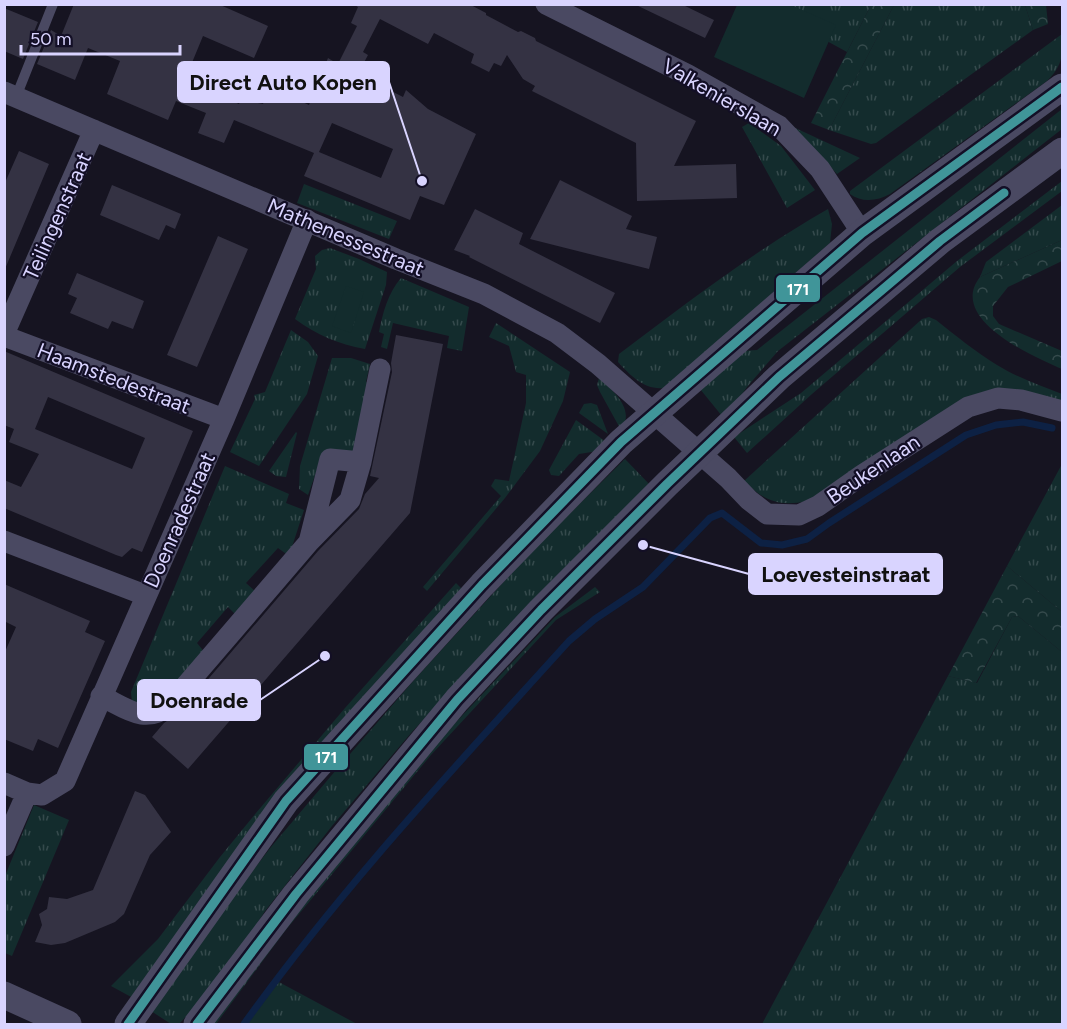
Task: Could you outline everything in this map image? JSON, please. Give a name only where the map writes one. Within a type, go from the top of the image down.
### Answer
[{"type":"street","name":"Valkenierslaan","points":[[546,4],[688,75],[779,126],[819,169],[862,233]]},
{"type":"street","points":[[128,1024],[286,801],[482,585],[621,442],[862,233],[1062,87]]},
{"type":"street","name":"Mathenessestraat","points":[[10,95],[396,260],[484,294],[557,333],[598,364],[698,453]]},
{"type":"street","name":"Teilingenstraat","points":[[4,335],[94,130]]},
{"type":"street","points":[[198,1024],[296,894],[457,700],[541,610],[698,453],[779,377],[940,241],[1062,151]]},
{"type":"street","name":"Doenradestraat","points":[[27,793],[42,795],[65,781],[224,419],[307,220]]},
{"type":"street","name":"Haamstedestraat","points":[[4,335],[224,419]]},
{"type":"street","points":[[101,696],[136,713],[149,716],[160,713],[309,542],[350,500],[361,462],[380,369]]},
{"type":"street","name":"Beukenlaan","points":[[698,453],[728,478],[749,501],[767,514],[799,515],[818,506],[968,407],[998,398],[1021,400],[1062,411]]},
{"type":"street","points":[[309,542],[330,459],[361,462]]},
{"type":"street","points":[[4,541],[145,595]]},
{"type":"street","points":[[4,783],[27,793],[4,846]]},
{"type":"street","points":[[4,995],[68,1024]]},
{"type":"lane","name":"Mathenessestraat","points":[[10,95],[53,4]]},
{"type":"green space","points":[[737,5],[791,5],[836,25],[804,98],[714,57]]},
{"type":"green space","points":[[761,5],[871,5],[847,52]]},
{"type":"green space","points":[[871,5],[894,5],[829,130],[811,123]]},
{"type":"green space","points":[[894,5],[1025,5],[1033,30],[876,143],[871,144],[829,130]]},
{"type":"green space","points":[[1025,5],[1046,5],[1048,24],[1033,30]]},
{"type":"green space","points":[[1062,34],[1061,59],[1047,81],[890,194],[870,200],[859,199],[850,194],[850,191]]},
{"type":"green space","points":[[1062,109],[1062,129],[778,351],[747,387],[728,414],[722,416],[700,389],[741,351],[757,350]]},
{"type":"green space","points":[[749,123],[781,146],[815,190],[787,208],[742,127]]},
{"type":"green space","points":[[791,126],[860,158],[837,174]]},
{"type":"green space","points":[[1062,181],[1062,191],[960,267],[747,453],[734,437],[801,393],[957,261]]},
{"type":"green space","points":[[304,184],[397,221],[389,239],[297,203]]},
{"type":"green space","points":[[1062,205],[1062,240],[980,277],[986,262]]},
{"type":"green space","points":[[828,209],[832,224],[830,243],[664,388],[644,384],[618,362],[619,354],[696,297],[774,242]]},
{"type":"green space","points":[[1062,240],[1062,261],[1008,287],[993,306],[993,316],[999,324],[1062,351],[1062,369],[1015,346],[998,334],[984,321],[975,307],[973,293],[980,277]]},
{"type":"green space","points":[[330,248],[387,272],[386,285],[365,349],[328,338],[295,319],[316,269],[315,256],[322,250]]},
{"type":"green space","points":[[401,278],[469,307],[462,351],[447,348],[449,336],[393,323],[387,349],[381,347],[384,334],[379,332],[384,310],[389,296]]},
{"type":"green space","points":[[346,286],[364,292],[351,333],[332,326]]},
{"type":"green space","points":[[929,317],[1005,370],[1062,394],[1062,401],[1026,391],[996,393],[807,501],[780,503],[772,501],[744,481],[922,319]]},
{"type":"green space","points":[[496,323],[570,372],[563,401],[540,451],[505,498],[427,591],[423,587],[501,496],[491,486],[495,479],[509,481],[526,403],[526,375],[516,372],[509,346],[489,337]]},
{"type":"green space","points":[[291,330],[308,342],[318,356],[307,394],[259,466],[230,452],[255,399],[254,395],[265,392]]},
{"type":"green space","points":[[332,358],[351,358],[370,364],[366,382],[373,383],[358,456],[318,467],[308,495],[299,489],[300,466]]},
{"type":"green space","points":[[599,378],[621,401],[624,408],[626,415],[621,430],[597,385]]},
{"type":"green space","points":[[584,404],[597,405],[608,434],[579,413]]},
{"type":"green space","points":[[576,420],[609,444],[604,450],[579,454],[559,476],[551,475],[549,470]]},
{"type":"green space","points":[[296,432],[286,477],[276,476],[269,471]]},
{"type":"green space","points":[[625,459],[651,486],[543,591],[411,733],[332,826],[265,911],[225,975],[179,1024],[171,1024],[151,1011],[224,908],[271,847],[331,776],[415,679],[532,551]]},
{"type":"green space","points":[[1062,464],[1062,612],[1007,566]]},
{"type":"green space","points":[[225,466],[289,494],[286,503],[304,510],[289,556],[278,548],[246,583],[257,593],[238,617],[228,607],[197,643],[206,654],[159,708],[132,702],[131,692]]},
{"type":"green space","points":[[1007,566],[1062,612],[1062,652],[1018,616],[1012,617],[976,683],[948,676]]},
{"type":"green space","points":[[456,583],[464,591],[133,998],[111,986],[158,939],[256,813]]},
{"type":"green space","points":[[595,587],[600,592],[556,620],[431,755],[285,931],[216,1024],[208,1024],[427,753],[555,617]]},
{"type":"green space","points":[[1018,616],[1062,652],[1062,1024],[762,1024],[948,676],[977,683],[1012,617]]},
{"type":"green space","points":[[34,805],[69,820],[12,956],[5,953],[5,876]]},
{"type":"green space","points":[[277,981],[357,1024],[243,1024]]},
{"type":"building","points":[[74,4],[218,4],[268,26],[254,58],[203,36],[184,82],[239,104],[241,100],[263,104],[270,87],[309,105],[328,58],[338,64],[357,26],[351,23],[358,7],[353,4],[469,4],[518,32],[521,31],[535,38],[536,41],[696,121],[674,166],[736,164],[737,198],[637,201],[636,143],[532,91],[535,86],[523,79],[507,55],[501,66],[494,63],[489,72],[471,63],[474,54],[434,33],[428,44],[380,19],[363,52],[368,55],[358,74],[403,97],[406,90],[428,109],[476,134],[444,205],[420,196],[410,220],[304,176],[314,153],[234,120],[224,143],[198,133],[206,113],[176,101],[168,120],[107,94],[120,61],[88,48],[75,80],[37,64],[51,30],[61,36]],"holes":[[[332,123],[393,149],[381,178],[319,152]]]},
{"type":"building","points":[[634,4],[681,4],[714,20],[705,38]]},
{"type":"building","points":[[4,8],[38,22],[23,59],[4,51]]},
{"type":"building","points":[[19,151],[49,164],[5,269],[4,185]]},
{"type":"building","points":[[560,180],[632,216],[626,229],[657,237],[649,269],[530,239]]},
{"type":"building","points":[[112,185],[181,214],[175,229],[166,225],[159,240],[100,215]]},
{"type":"building","points":[[475,209],[523,233],[519,244],[615,293],[600,323],[454,250]]},
{"type":"building","points":[[218,236],[248,249],[197,367],[167,355]]},
{"type":"building","points":[[77,273],[144,301],[133,329],[112,321],[108,329],[70,313],[77,298],[68,294]]},
{"type":"building","points":[[396,335],[443,344],[410,513],[188,769],[152,737],[164,723],[180,712],[318,551],[359,509],[365,494],[379,478],[370,476],[392,372],[391,363]]},
{"type":"building","points":[[4,351],[193,431],[142,552],[132,548],[122,557],[4,508],[4,480],[21,487],[39,454],[9,442],[14,429],[4,425]],"holes":[[[48,397],[145,438],[132,469],[35,429]]]},
{"type":"building","points":[[4,584],[90,621],[85,632],[105,641],[58,748],[38,739],[33,751],[4,739],[4,654],[16,627],[4,621]]},
{"type":"building","points":[[135,791],[145,795],[171,832],[150,855],[124,914],[115,922],[65,943],[51,945],[35,942],[42,925],[39,914],[47,909],[49,897],[67,899],[93,890]]},
{"type":"waterway","points":[[244,1024],[320,924],[360,876],[569,641],[595,619],[643,587],[710,518],[722,513],[761,543],[782,545],[807,539],[966,435],[996,425],[1023,422],[1052,428]]},
{"type":"transit line","name":"171","points":[[128,1024],[286,801],[482,585],[621,442],[862,233],[1062,87]]},
{"type":"transit line","name":"171","points":[[197,1024],[296,894],[457,700],[541,610],[667,484],[779,377],[940,241],[1004,193]]},
{"type":"place","name":"Direct Auto Kopen","points":[[422,181]]},
{"type":"place","name":"Loevesteinstraat","points":[[643,545]]},
{"type":"place","name":"Doenrade","points":[[325,656]]}]
